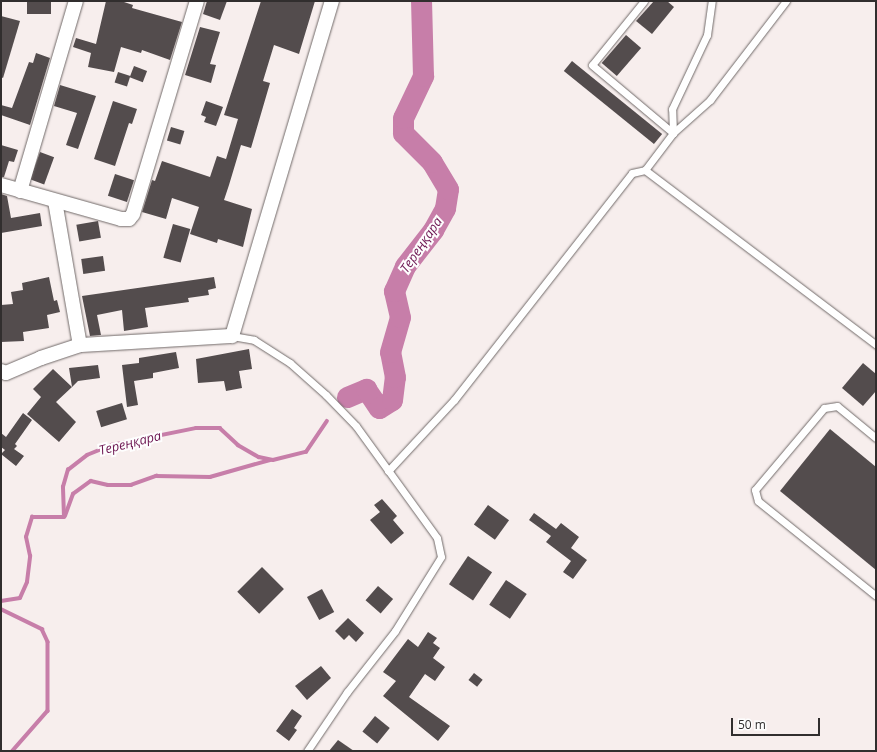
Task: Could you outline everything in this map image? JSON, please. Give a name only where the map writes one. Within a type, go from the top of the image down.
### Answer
[{"type":"street","points":[[20,192],[76,1]]},
{"type":"street","points":[[1,185],[20,192],[121,219],[129,219],[133,214],[197,1]]},
{"type":"street","points":[[3,375],[41,358],[80,345],[232,336],[332,1]]},
{"type":"street","points":[[55,201],[80,345]]},
{"type":"lane","points":[[644,1],[592,65],[672,133]]},
{"type":"lane","points":[[672,133],[672,109],[707,35],[712,1]]},
{"type":"lane","points":[[388,471],[454,400],[632,173],[644,170],[672,133],[710,100],[786,1]]},
{"type":"lane","points":[[644,170],[876,345]]},
{"type":"lane","points":[[232,336],[254,340],[290,363],[326,395],[356,426],[437,538],[441,557],[395,631],[347,692],[307,751]]},
{"type":"lane","points":[[876,438],[837,406],[824,408],[755,490],[758,501],[876,596]]},
{"type":"building","points":[[27,1],[51,1],[51,14],[27,14]]},
{"type":"building","points":[[106,1],[121,1],[133,5],[132,8],[182,22],[170,60],[142,50],[141,53],[121,47],[114,72],[88,67],[91,53],[73,47],[76,38],[96,44]]},
{"type":"building","points":[[207,1],[227,1],[220,20],[203,14]]},
{"type":"building","points":[[261,1],[315,1],[299,54],[274,45],[263,81],[270,83],[251,148],[241,145],[224,200],[252,209],[243,247],[218,239],[217,243],[190,234],[199,207],[172,198],[166,219],[142,212],[152,180],[155,181],[162,161],[210,177],[217,156],[226,159],[238,119],[224,115]]},
{"type":"building","points":[[654,1],[667,1],[674,7],[652,34],[636,21]]},
{"type":"building","points":[[1,16],[20,21],[3,78],[1,77]]},
{"type":"building","points":[[200,27],[220,32],[210,64],[216,65],[211,83],[185,75]]},
{"type":"building","points":[[626,35],[641,48],[617,76],[602,63]]},
{"type":"building","points":[[36,53],[50,58],[30,125],[1,115],[1,105],[12,108],[29,62],[33,63]]},
{"type":"building","points":[[572,61],[662,134],[654,144],[564,71]]},
{"type":"building","points":[[134,66],[147,71],[143,82],[130,77]]},
{"type":"building","points":[[118,72],[130,76],[127,86],[115,82]]},
{"type":"building","points":[[60,85],[96,96],[78,149],[66,145],[77,113],[54,106]]},
{"type":"building","points":[[113,101],[137,109],[132,124],[129,123],[115,166],[94,159]]},
{"type":"building","points":[[206,101],[223,107],[216,126],[204,122],[206,117],[201,115]]},
{"type":"building","points":[[171,127],[184,131],[180,144],[167,140]]},
{"type":"building","points":[[1,145],[18,150],[14,162],[9,161],[4,177],[1,177]]},
{"type":"building","points":[[40,152],[54,157],[44,184],[30,179]]},
{"type":"building","points":[[115,174],[134,180],[127,202],[108,196]]},
{"type":"building","points":[[1,194],[7,196],[11,218],[40,213],[42,226],[1,233]]},
{"type":"building","points":[[98,221],[101,238],[79,242],[76,225]]},
{"type":"building","points":[[173,224],[190,229],[181,263],[163,258]]},
{"type":"building","points":[[103,256],[105,271],[83,274],[81,259]]},
{"type":"building","points":[[49,277],[54,301],[57,300],[60,312],[47,315],[49,328],[23,332],[24,341],[1,342],[1,305],[13,304],[11,292],[23,290],[22,283]]},
{"type":"building","points":[[214,277],[216,288],[208,290],[209,295],[188,298],[189,302],[145,308],[148,327],[124,331],[122,310],[97,315],[101,335],[90,336],[82,296]]},
{"type":"building","points":[[249,349],[252,369],[239,371],[242,388],[226,391],[224,381],[198,383],[196,359]]},
{"type":"building","points":[[176,352],[179,368],[153,373],[153,378],[134,381],[138,405],[127,407],[122,365],[139,363],[139,358]]},
{"type":"building","points":[[863,363],[876,374],[876,391],[863,406],[842,388]]},
{"type":"building","points":[[98,365],[100,378],[78,381],[72,387],[69,368]]},
{"type":"building","points":[[53,369],[72,387],[56,402],[76,422],[59,442],[27,414],[41,397],[33,389]]},
{"type":"building","points":[[122,403],[127,419],[101,427],[96,411]]},
{"type":"building","points":[[23,413],[32,420],[15,444],[17,446],[14,449],[24,456],[16,466],[1,454],[5,450],[1,447],[1,433],[6,437]]},
{"type":"building","points":[[830,429],[876,467],[876,570],[780,491]]},
{"type":"building","points":[[382,499],[397,516],[393,520],[404,533],[391,544],[370,520],[380,512],[374,505]]},
{"type":"building","points":[[488,505],[509,520],[495,540],[474,524]]},
{"type":"building","points":[[534,513],[556,529],[561,523],[579,537],[571,548],[587,560],[573,579],[563,572],[571,561],[546,542],[551,536],[529,520]]},
{"type":"building","points":[[468,556],[492,572],[473,600],[449,584]]},
{"type":"building","points":[[262,567],[284,589],[259,614],[237,592]]},
{"type":"building","points":[[506,580],[527,594],[510,619],[489,605]]},
{"type":"building","points":[[378,586],[393,599],[381,613],[366,600]]},
{"type":"building","points":[[322,589],[334,612],[319,620],[307,597]]},
{"type":"building","points":[[348,618],[364,633],[356,642],[349,635],[344,640],[335,631]]},
{"type":"building","points":[[428,632],[437,638],[433,643],[440,648],[433,658],[445,667],[435,681],[425,674],[409,697],[450,726],[438,741],[383,696],[396,681],[383,672],[408,639],[418,647]]},
{"type":"building","points":[[321,666],[331,678],[307,700],[295,686]]},
{"type":"building","points":[[474,673],[483,680],[477,687],[468,680]]},
{"type":"building","points":[[292,709],[302,716],[294,728],[297,730],[289,741],[276,731]]},
{"type":"building","points":[[375,716],[390,728],[377,744],[362,732]]},
{"type":"building","points":[[338,740],[354,751],[329,751]]},
{"type":"waterway","name":"Тереңқара","points":[[347,397],[366,389],[379,408],[392,400],[395,377],[390,352],[400,317],[394,291],[405,266],[433,230],[445,208],[448,189],[432,162],[403,133],[403,118],[423,76],[421,1]]},
{"type":"waterway","name":"Тереңқара","points":[[1,601],[20,598],[27,582],[30,556],[26,537],[32,517],[64,517],[63,487],[68,470],[87,455],[112,445],[196,428],[220,428],[238,445],[259,457],[273,460],[306,452],[327,421]]},
{"type":"waterway","points":[[65,516],[73,494],[91,481],[108,485],[131,485],[156,476],[210,477],[270,460]]},
{"type":"waterway","name":"Тереңқара","points":[[1,609],[42,629],[48,642],[48,711],[13,751]]}]
